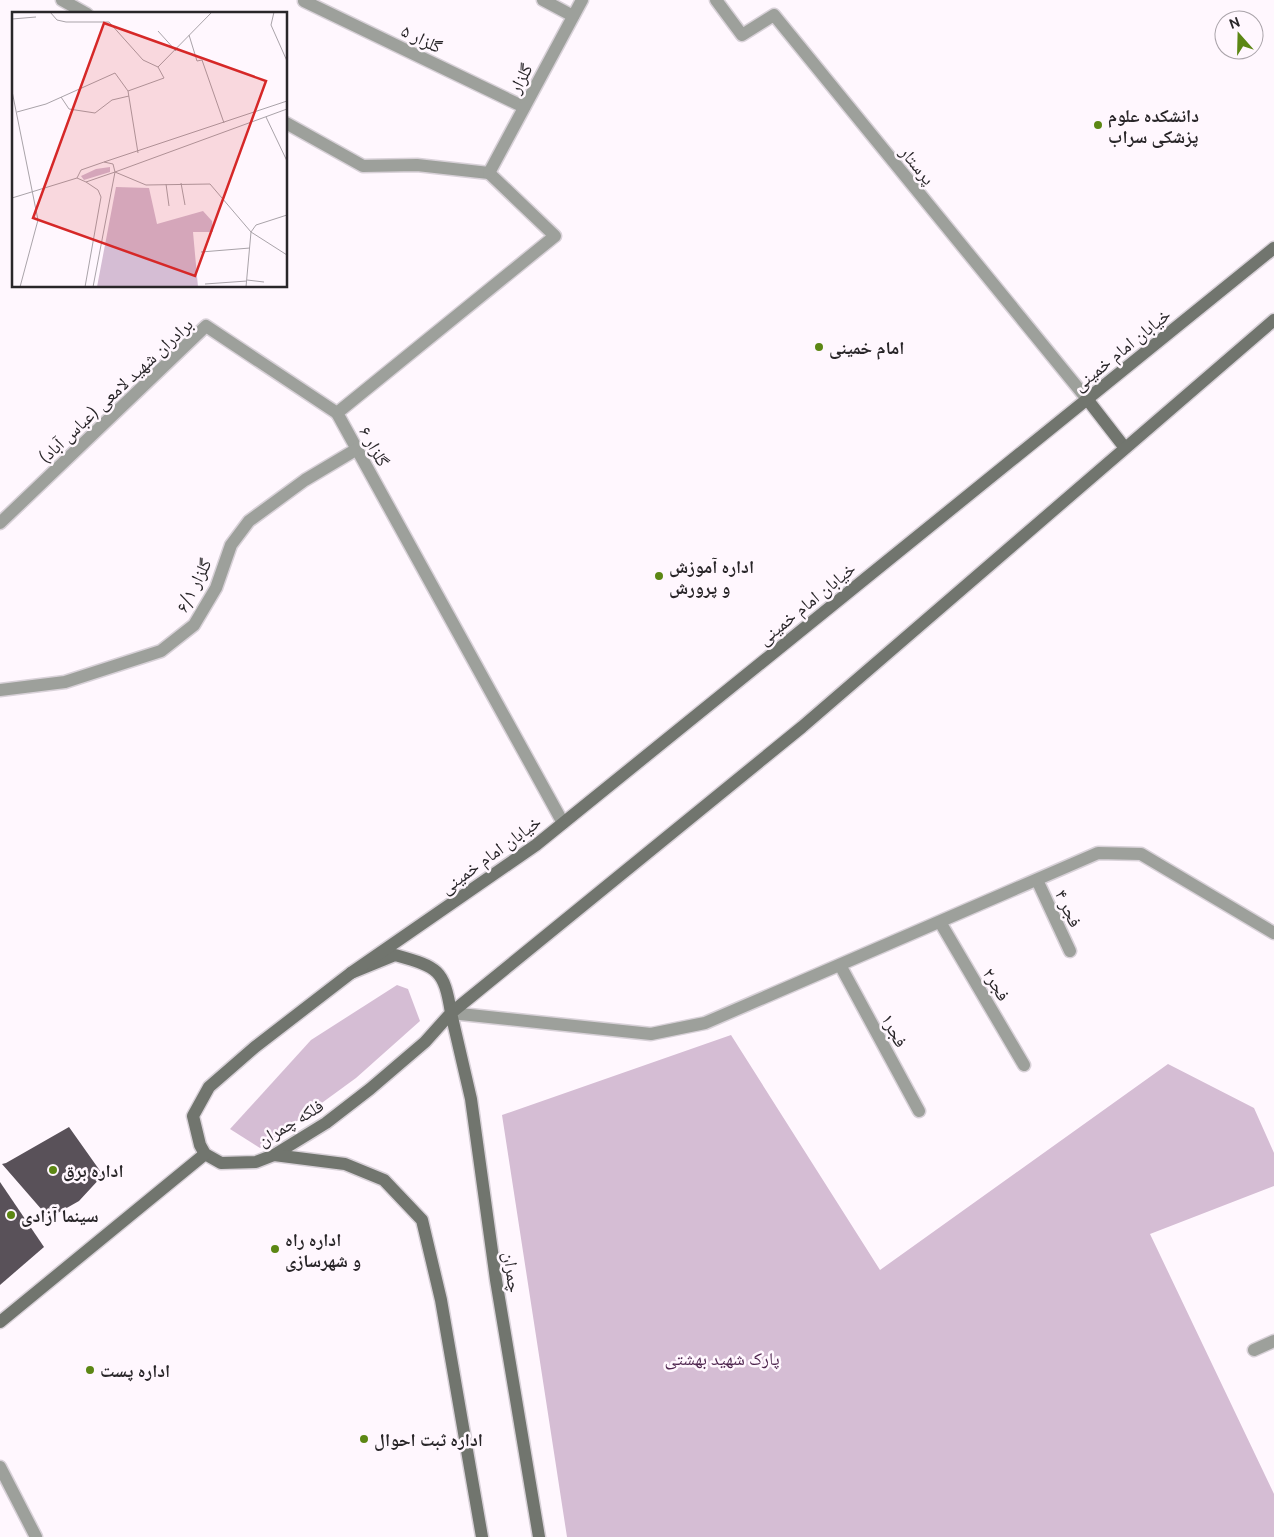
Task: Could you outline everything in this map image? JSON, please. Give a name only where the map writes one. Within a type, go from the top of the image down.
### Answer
[{"type":"main road","name":"خیابان امام خمینی","points":[[351,973],[536,845],[1274,248]]},
{"type":"main road","points":[[0,1322],[205,1154],[200,1145],[193,1116],[209,1087],[255,1047],[351,973],[395,956],[421,962],[438,972],[447,990],[451,1013],[802,727],[1274,320]]},
{"type":"main road","points":[[1087,399],[1125,448]]},
{"type":"main road","name":"فلکه چمران","points":[[205,1154],[221,1163],[256,1162],[274,1155],[326,1123],[370,1089],[424,1042],[451,1013]]},
{"type":"main road","name":"چمران","points":[[451,1013],[471,1099],[496,1280],[538,1537]]},
{"type":"main road","points":[[274,1155],[344,1164],[384,1180],[422,1220],[441,1300],[482,1537]]},
{"type":"street","points":[[62,0],[83,12]]},
{"type":"street","points":[[543,0],[573,16]]},
{"type":"street","name":"گلزار","points":[[489,173],[582,0]]},
{"type":"street","name":"پرستار","points":[[716,0],[742,35],[774,15],[1087,399]]},
{"type":"street","name":"گلزار ۵","points":[[304,1],[524,107]]},
{"type":"street","points":[[288,124],[363,166],[417,166],[489,173],[555,236],[337,413]]},
{"type":"street","name":"برادران شهید لامعی (عباس آباد)","points":[[0,523],[206,326],[337,413]]},
{"type":"street","name":"گلزار ۶","points":[[337,413],[563,823]]},
{"type":"street","name":"گلزار ۶/۱","points":[[0,690],[65,682],[162,651],[194,625],[216,588],[231,545],[249,521],[305,480],[357,449]]},
{"type":"street","points":[[451,1013],[651,1034],[705,1023],[1098,853],[1141,854],[1274,933]]},
{"type":"street","name":"فجر ۴","points":[[1037,880],[1070,951]]},
{"type":"street","name":"فجر۲","points":[[940,922],[1024,1065]]},
{"type":"street","name":"فجر۱","points":[[840,965],[919,1111]]},
{"type":"street","points":[[1254,1350],[1274,1341]]},
{"type":"street","points":[[0,1467],[36,1537]]},
{"type":"green space","points":[[397,985],[408,989],[420,1021],[356,1078],[260,1148],[230,1129],[311,1040]]},
{"type":"green space","name":"پارک شهید بهشتی","points":[[731,1035],[880,1270],[1168,1064],[1254,1108],[1274,1153],[1274,1186],[1150,1234],[1274,1494],[1274,1537],[567,1537],[502,1115]]},
{"type":"building","name":"اداره برق","points":[[69,1127],[103,1175],[79,1201],[49,1218],[2,1164]]},
{"type":"building","name":"سینما آزادی","points":[[0,1182],[44,1247],[0,1285]]},
{"type":"place","name":"دانشکده علوم پزشکی سراب","points":[[1098,125]]},
{"type":"place","name":"امام خمینی","points":[[819,347]]},
{"type":"place","name":"اداره آموزش و پرورش","points":[[659,576]]},
{"type":"place","name":"اداره برق","points":[[53,1170]]},
{"type":"place","name":"سینما آزادی","points":[[11,1215]]},
{"type":"place","name":"اداره راه و شهرسازی","points":[[275,1249]]},
{"type":"place","name":"اداره پست","points":[[90,1370]]},
{"type":"place","name":"اداره ثبت احوال","points":[[364,1439]]}]
